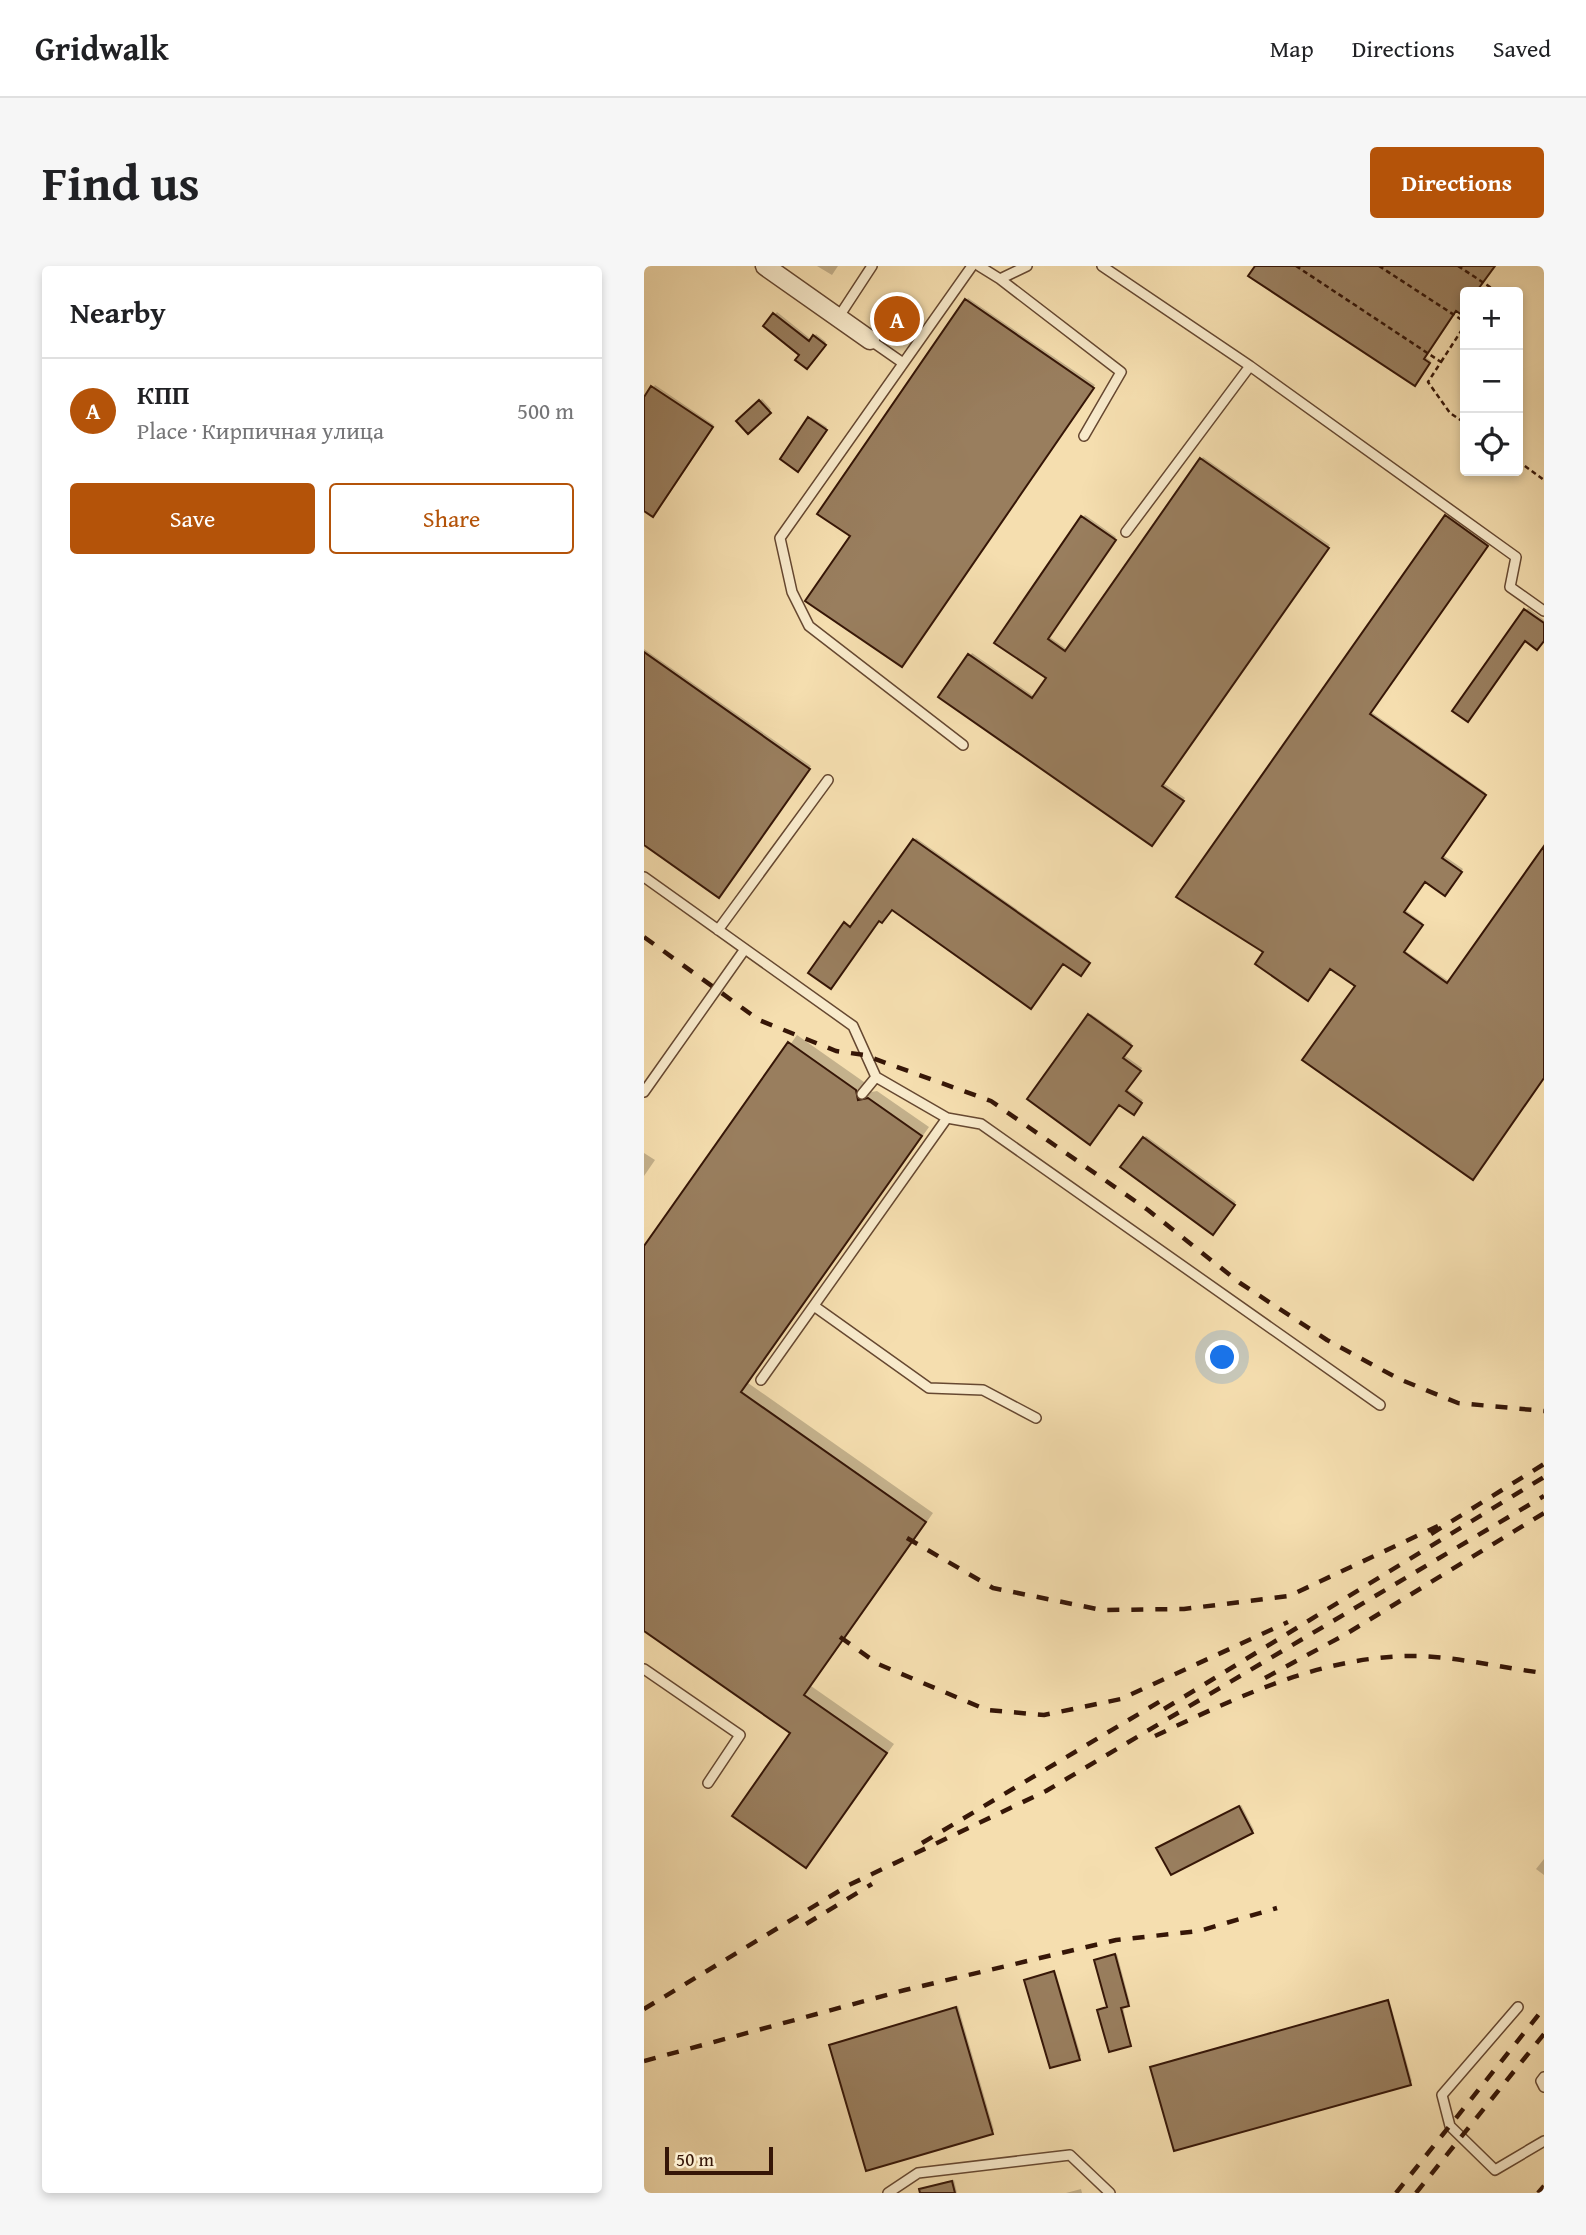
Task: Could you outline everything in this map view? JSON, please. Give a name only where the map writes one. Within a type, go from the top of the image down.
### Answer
[{"type":"street","points":[[765,266],[870,340]]},
{"type":"lane","points":[[838,318],[872,266]]},
{"type":"lane","points":[[963,746],[809,626],[792,592],[780,538],[972,266]]},
{"type":"lane","points":[[979,266],[1000,279],[1121,372],[1084,436]]},
{"type":"lane","points":[[1000,279],[1027,266]]},
{"type":"lane","points":[[1102,266],[1250,366],[1516,557],[1510,587],[1544,611]]},
{"type":"lane","points":[[870,340],[903,363]]},
{"type":"lane","points":[[1126,532],[1250,366]]},
{"type":"lane","points":[[718,930],[828,780]]},
{"type":"lane","points":[[644,877],[853,1026],[876,1077],[947,1118],[981,1124],[1380,1405]]},
{"type":"lane","points":[[644,1092],[745,949]]},
{"type":"lane","points":[[862,1094],[876,1077]]},
{"type":"lane","points":[[761,1380],[947,1118]]},
{"type":"lane","points":[[814,1306],[929,1388],[983,1390],[1036,1418]]},
{"type":"lane","points":[[644,1669],[740,1735],[708,1783]]},
{"type":"lane","points":[[1518,2007],[1442,2095],[1450,2126],[1495,2170],[1544,2141]]},
{"type":"lane","points":[[1544,2077],[1541,2081],[1544,2087]]},
{"type":"lane","points":[[888,2193],[918,2173],[1070,2155],[1110,2193]]},
{"type":"path","points":[[1296,266],[1441,362]]},
{"type":"path","points":[[1379,266],[1460,320]]},
{"type":"path","points":[[1458,266],[1490,287]]},
{"type":"path","points":[[1460,331],[1428,382],[1450,413],[1460,420]]},
{"type":"path","points":[[1523,465],[1544,480]]},
{"type":"building","points":[[1255,266],[1495,266],[1480,287],[1460,287],[1460,314],[1456,311],[1424,359],[1430,363],[1415,386],[1248,276]]},
{"type":"building","points":[[900,297],[917,309],[897,338],[879,326]]},
{"type":"building","points":[[965,299],[1094,388],[902,667],[805,601],[850,536],[817,514]]},
{"type":"building","points":[[773,313],[809,341],[813,335],[826,345],[807,369],[795,360],[799,355],[763,326]]},
{"type":"building","points":[[651,386],[713,427],[653,517],[644,511],[644,397]]},
{"type":"building","points":[[759,400],[771,413],[748,434],[736,421]]},
{"type":"building","points":[[808,417],[827,430],[798,472],[780,459]]},
{"type":"building","points":[[1200,458],[1329,548],[1162,786],[1184,801],[1152,846],[938,697],[968,654],[1032,698],[1046,678],[994,643],[1081,516],[1116,540],[1048,639],[1065,651]]},
{"type":"building","points":[[1445,515],[1488,546],[1370,714],[1486,795],[1442,858],[1462,872],[1445,896],[1425,882],[1404,912],[1423,925],[1404,952],[1447,983],[1544,846],[1544,1078],[1473,1180],[1302,1060],[1355,986],[1330,969],[1308,1001],[1255,964],[1263,952],[1176,897]]},
{"type":"building","points":[[1524,609],[1544,623],[1544,641],[1537,650],[1525,641],[1468,722],[1452,711]]},
{"type":"building","points":[[644,652],[810,769],[719,898],[644,845]]},
{"type":"building","points":[[913,839],[1090,963],[1081,976],[1063,964],[1031,1009],[892,910],[882,923],[879,921],[831,989],[808,973],[844,922],[850,927]]},
{"type":"building","points":[[1088,1014],[1132,1046],[1123,1058],[1141,1071],[1126,1091],[1142,1103],[1134,1115],[1119,1105],[1090,1145],[1027,1099]]},
{"type":"building","points":[[788,1042],[856,1090],[858,1100],[868,1098],[922,1136],[741,1392],[926,1522],[804,1695],[887,1753],[806,1868],[732,1816],[790,1733],[644,1631],[644,1246]]},
{"type":"building","points":[[1143,1137],[1235,1205],[1213,1235],[1120,1167]]},
{"type":"building","points":[[1239,1806],[1253,1833],[1171,1875],[1156,1848]]},
{"type":"building","points":[[1115,1954],[1129,2006],[1121,2008],[1131,2046],[1109,2052],[1097,2010],[1107,2007],[1094,1960]]},
{"type":"building","points":[[1054,1971],[1080,2060],[1050,2068],[1024,1980]]},
{"type":"building","points":[[1388,2000],[1411,2085],[1174,2151],[1150,2067]]},
{"type":"building","points":[[956,2007],[993,2134],[866,2171],[829,2045]]},
{"type":"building","points":[[952,2181],[955,2193],[920,2193],[919,2189]]},
{"type":"railway","points":[[644,937],[759,1020],[836,1051],[864,1055],[991,1101],[1148,1210],[1240,1283],[1327,1340],[1399,1379],[1458,1403],[1544,1411]]},
{"type":"railway","points":[[1431,1534],[1544,1464]]},
{"type":"railway","points":[[1164,1709],[1544,1477]]},
{"type":"railway","points":[[644,2009],[849,1885],[1046,1791],[1544,1496]]},
{"type":"railway","points":[[1265,1678],[1346,1634],[1544,1513]]},
{"type":"railway","points":[[907,1538],[993,1588],[1102,1610],[1184,1609],[1289,1596],[1438,1526]]},
{"type":"railway","points":[[840,1637],[878,1664],[987,1710],[1044,1715],[1121,1699],[1288,1622]]},
{"type":"railway","points":[[1155,1736],[1250,1693],[1282,1681],[1348,1663],[1417,1656],[1465,1660],[1544,1673]]},
{"type":"railway","points":[[922,1843],[1169,1696]]},
{"type":"railway","points":[[806,1924],[872,1884]]},
{"type":"railway","points":[[644,2061],[905,1990],[1116,1940],[1199,1931],[1277,1908]]},
{"type":"railway","points":[[1396,2193],[1544,2008]]},
{"type":"railway","points":[[1416,2193],[1544,2034]]},
{"type":"railway","points":[[1538,2193],[1544,2186]]},
{"type":"place","name":"КПП","points":[[897,319]]}]
